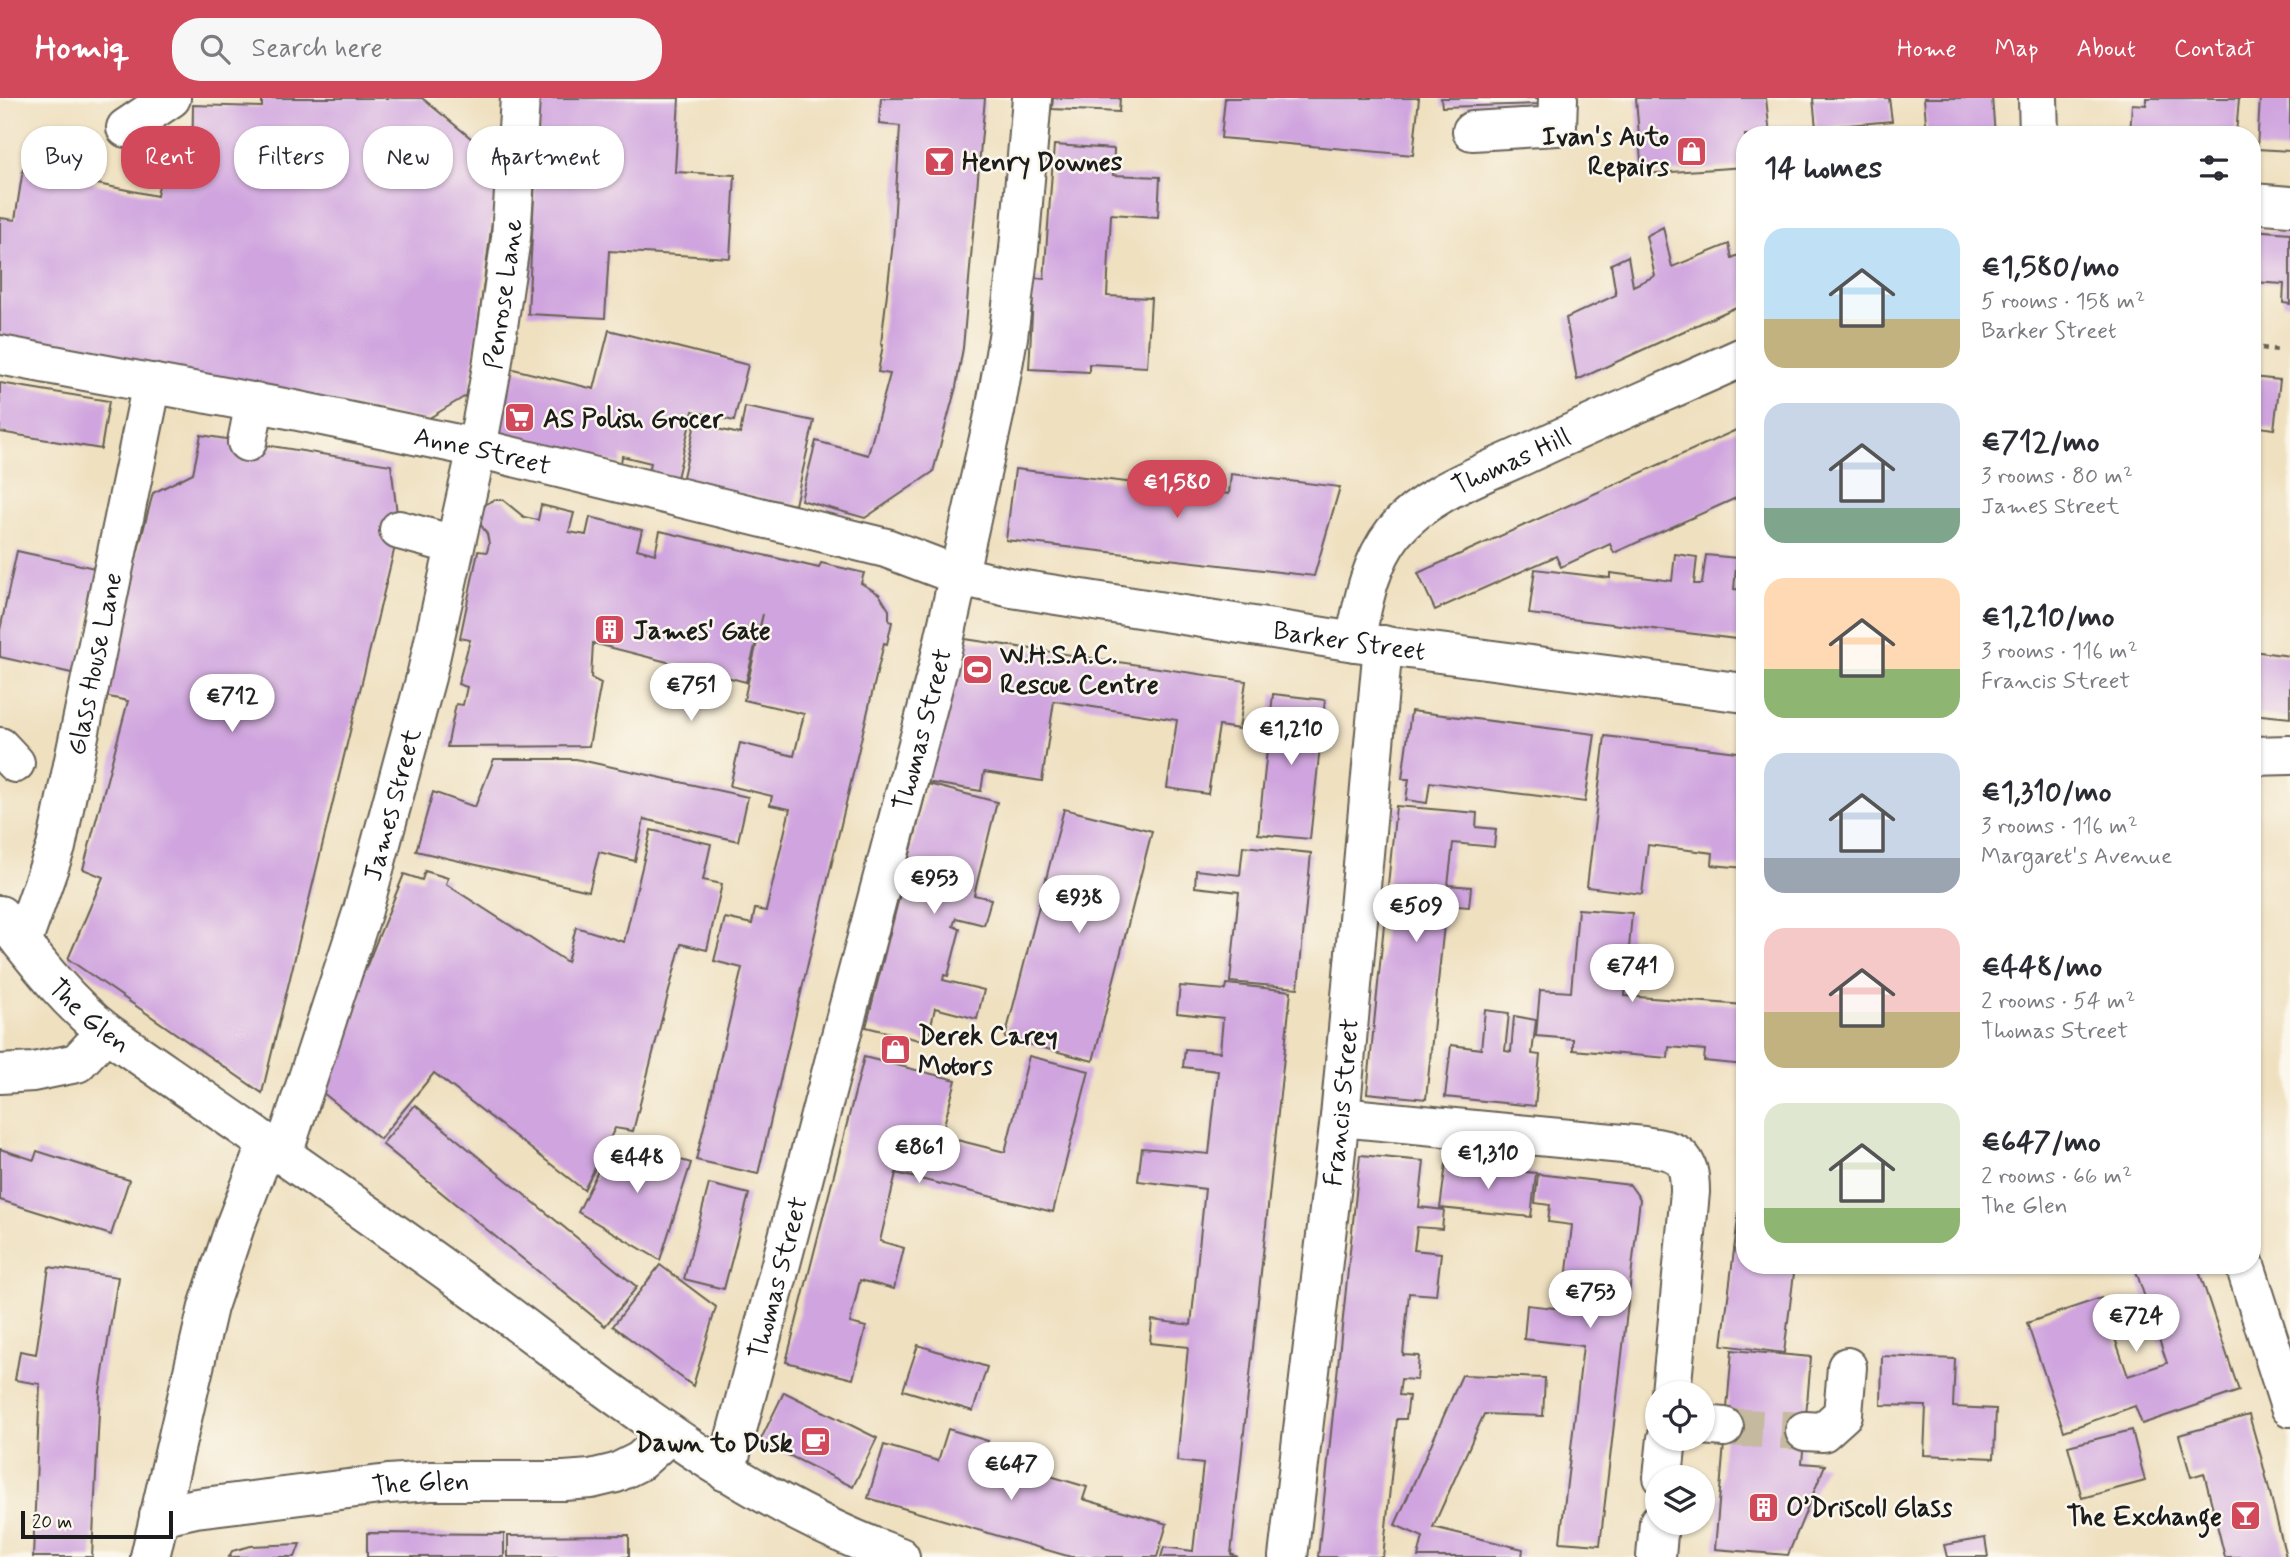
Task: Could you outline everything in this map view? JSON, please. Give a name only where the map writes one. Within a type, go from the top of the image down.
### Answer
[{"type":"street","points":[[129,126],[171,98]]},
{"type":"street","name":"Penrose Lane","points":[[477,448],[511,238],[520,98]]},
{"type":"street","name":"Thomas Street","points":[[726,1472],[938,668],[995,411],[1008,337],[1019,249],[1032,98]]},
{"type":"street","points":[[1472,131],[1557,126],[1558,98]]},
{"type":"street","points":[[2038,98],[2039,126]]},
{"type":"street","points":[[2261,204],[2290,206]]},
{"type":"street","name":"Anne Street","points":[[0,355],[255,402],[477,448],[886,548],[957,575]]},
{"type":"street","name":"Thomas Hill","points":[[1369,644],[1365,593],[1378,556],[1395,531],[1426,504],[1573,432],[1736,360]]},
{"type":"street","name":"Glass House Lane","points":[[11,929],[56,846],[152,383]]},
{"type":"street","points":[[247,442],[255,402]]},
{"type":"street","name":"James Street","points":[[275,1148],[367,898],[426,677],[477,448]]},
{"type":"street","points":[[399,530],[455,545]]},
{"type":"street","name":"Barker Street","points":[[957,575],[1012,588],[1369,644],[1736,692]]},
{"type":"street","name":"Francis Street","points":[[1288,1557],[1340,1117],[1369,644]]},
{"type":"street","points":[[2261,756],[2290,755]]},
{"type":"street","name":"The Glen","points":[[11,929],[69,999],[106,1032],[275,1148],[670,1434],[726,1472],[812,1521],[900,1557]]},
{"type":"street","points":[[0,1074],[33,1072],[77,1063],[106,1032]]},
{"type":"street","points":[[1340,1117],[1660,1148],[1676,1153],[1688,1165],[1690,1192],[1672,1381]]},
{"type":"street","points":[[150,1557],[208,1307],[235,1226],[275,1148]]},
{"type":"street","points":[[2248,1274],[2290,1406]]},
{"type":"street","points":[[1805,1431],[1824,1432],[1843,1414],[1847,1367]]},
{"type":"street","name":"The Glen","points":[[159,1516],[196,1508],[388,1484],[591,1479],[616,1473],[640,1461],[670,1434]]},
{"type":"street","points":[[1656,1557],[1658,1535]]},
{"type":"path","points":[[2261,348],[2279,350]]},
{"type":"building","points":[[262,98],[422,98],[467,135],[467,189],[496,189],[469,394],[426,420],[0,342],[0,218],[15,220],[21,182],[21,189],[107,189],[107,186],[157,196],[158,189],[220,189],[220,126],[193,126],[193,105],[262,107]]},
{"type":"building","points":[[539,98],[679,98],[675,172],[735,175],[730,258],[609,251],[605,318],[528,314],[534,189],[624,189],[624,126],[538,126]]},
{"type":"building","points":[[881,98],[985,98],[963,348],[956,387],[933,472],[865,518],[801,500],[816,441],[868,455],[890,374],[878,372],[893,242],[900,126],[879,124]]},
{"type":"building","points":[[1053,98],[1120,98],[1119,112],[1052,109]]},
{"type":"building","points":[[1225,98],[1419,98],[1413,155],[1221,138]]},
{"type":"building","points":[[1441,98],[1539,98],[1539,104],[1442,107]]},
{"type":"building","name":"Ivan's Auto Repairs","points":[[1636,98],[1766,98],[1769,126],[1736,126],[1736,168],[1642,174]]},
{"type":"building","points":[[1813,98],[1889,98],[1892,121],[1816,126]]},
{"type":"building","points":[[1924,98],[1992,98],[1994,126],[1926,126]]},
{"type":"building","points":[[2146,98],[2239,98],[2237,126],[2131,126],[2132,104],[2146,105]]},
{"type":"building","points":[[2260,98],[2290,98],[2290,151],[2261,149],[2261,126],[2258,126]]},
{"type":"building","points":[[1054,145],[1114,149],[1113,175],[1160,177],[1158,217],[1111,214],[1107,296],[1151,298],[1147,367],[1089,364],[1089,372],[1029,369],[1034,278],[1044,279]]},
{"type":"building","points":[[1663,227],[1672,267],[1729,244],[1732,258],[1736,256],[1736,307],[1577,380],[1566,318],[1616,295],[1611,264],[1628,256],[1633,286],[1655,276],[1646,236]]},
{"type":"building","points":[[2261,231],[2290,233],[2290,304],[2283,303],[2284,284],[2261,283]]},
{"type":"building","points":[[609,330],[748,365],[734,421],[693,411],[677,478],[649,471],[651,463],[622,456],[621,464],[496,433],[497,365],[594,389]]},
{"type":"building","points":[[2261,378],[2280,380],[2274,429],[2261,427]]},
{"type":"building","points":[[0,383],[109,401],[101,449],[0,432]]},
{"type":"building","points":[[745,407],[814,421],[795,505],[682,481],[695,424],[740,434]]},
{"type":"building","points":[[1736,430],[1736,498],[1614,553],[1610,544],[1561,567],[1556,556],[1435,610],[1418,573]]},
{"type":"building","points":[[201,435],[391,465],[399,530],[262,1093],[68,959],[103,877],[83,869],[128,701],[100,695],[153,493],[193,473]]},
{"type":"building","points":[[1015,469],[1229,494],[1231,474],[1340,487],[1314,576],[1006,540]]},
{"type":"building","points":[[503,500],[524,517],[538,520],[541,505],[574,513],[569,532],[586,535],[590,517],[642,530],[637,549],[655,554],[660,531],[819,568],[821,563],[864,573],[861,583],[879,594],[889,610],[889,621],[892,622],[887,644],[884,643],[758,1174],[696,1160],[742,968],[714,961],[725,918],[752,924],[755,909],[766,911],[790,809],[770,805],[772,796],[730,786],[740,743],[794,756],[804,714],[744,700],[763,614],[746,682],[593,643],[591,678],[601,683],[589,746],[447,747],[456,704],[463,705],[467,687],[458,684],[470,640],[460,638],[478,551],[487,552],[489,544],[481,525],[481,513],[486,504]]},
{"type":"building","points":[[17,551],[99,569],[76,674],[0,657],[0,630]]},
{"type":"building","points":[[1675,554],[1697,557],[1694,584],[1702,584],[1706,555],[1736,558],[1736,639],[1529,614],[1535,569],[1610,578],[1610,573],[1672,581]]},
{"type":"building","points":[[965,639],[1246,681],[1239,729],[1219,726],[1208,794],[1167,788],[1177,720],[1054,701],[1042,781],[984,772],[981,791],[926,782]]},
{"type":"building","points":[[2261,652],[2290,656],[2290,718],[2261,715]]},
{"type":"building","points":[[1273,694],[1325,700],[1310,839],[1258,834]]},
{"type":"building","points":[[1411,711],[1595,734],[1585,802],[1430,782],[1427,803],[1406,800],[1409,779],[1402,779]]},
{"type":"building","points":[[1605,736],[1736,752],[1736,867],[1712,865],[1713,853],[1648,845],[1642,894],[1587,887]]},
{"type":"building","points":[[494,759],[576,759],[748,797],[738,841],[644,819],[635,861],[599,852],[589,891],[416,851],[433,792],[475,807]]},
{"type":"building","points":[[928,784],[997,802],[974,895],[991,899],[984,925],[956,918],[953,926],[960,929],[948,976],[944,975],[943,980],[984,990],[977,1019],[935,1008],[927,1042],[866,1027]]},
{"type":"building","points":[[1396,806],[1477,813],[1476,827],[1496,829],[1494,847],[1453,843],[1448,885],[1471,887],[1469,907],[1446,905],[1426,1099],[1367,1093]]},
{"type":"building","points":[[1064,809],[1152,831],[1093,1061],[1005,1038]]},
{"type":"building","points":[[651,830],[711,844],[703,880],[722,884],[707,950],[681,944],[633,1131],[615,1128],[584,1190],[434,1073],[380,1139],[317,1088],[404,874],[422,880],[425,871],[448,878],[446,884],[567,962],[576,927],[624,942]]},
{"type":"building","points":[[1243,846],[1311,853],[1298,988],[1230,982],[1239,892],[1195,887],[1196,870],[1240,875]]},
{"type":"building","points":[[1578,909],[1632,913],[1625,996],[1736,1004],[1736,1064],[1704,1061],[1705,1050],[1669,1047],[1668,1058],[1573,1050],[1573,1039],[1536,1036],[1540,990],[1571,992]]},
{"type":"building","points":[[1227,984],[1291,991],[1231,1554],[1238,1557],[1161,1557],[1164,1547],[1193,1551],[1203,1464],[1177,1461],[1188,1347],[1150,1343],[1152,1320],[1191,1325],[1205,1189],[1138,1181],[1142,1148],[1209,1154],[1218,1071],[1183,1067],[1185,1049],[1220,1052],[1223,1018],[1177,1013],[1180,986],[1226,990]]},
{"type":"building","points":[[1485,1010],[1509,1013],[1505,1051],[1511,1052],[1514,1016],[1536,1020],[1532,1054],[1540,1055],[1535,1106],[1445,1097],[1451,1045],[1481,1049]]},
{"type":"building","points":[[1029,1056],[1089,1071],[1053,1212],[896,1173],[880,1241],[904,1248],[894,1289],[860,1280],[850,1323],[866,1327],[853,1379],[786,1362],[864,1057],[956,1080],[941,1136],[1005,1152]]},
{"type":"building","points":[[415,1105],[637,1287],[605,1326],[382,1144]]},
{"type":"building","points":[[613,1140],[691,1163],[660,1260],[578,1212]]},
{"type":"building","points":[[0,1149],[34,1160],[37,1151],[129,1180],[111,1235],[0,1200]]},
{"type":"building","points":[[1360,1155],[1424,1161],[1419,1207],[1444,1210],[1442,1229],[1417,1227],[1414,1250],[1441,1253],[1436,1295],[1409,1293],[1403,1355],[1419,1356],[1417,1380],[1401,1379],[1399,1395],[1409,1396],[1406,1419],[1397,1419],[1383,1557],[1318,1557]]},
{"type":"building","points":[[1446,1164],[1536,1173],[1531,1217],[1440,1208]]},
{"type":"building","points":[[1538,1174],[1630,1185],[1640,1199],[1600,1545],[1560,1542],[1583,1346],[1524,1339],[1527,1305],[1563,1309],[1572,1225],[1548,1222],[1550,1205],[1535,1203]]},
{"type":"building","points":[[709,1184],[749,1194],[724,1289],[684,1279]]},
{"type":"building","points":[[1736,1234],[1736,1274],[1794,1274],[1784,1353],[1722,1345]]},
{"type":"building","points":[[660,1265],[716,1307],[693,1386],[613,1326]]},
{"type":"building","points":[[49,1267],[118,1277],[100,1392],[92,1557],[33,1557],[40,1384],[15,1380],[20,1351],[36,1354]]},
{"type":"building","points":[[2137,1274],[2200,1274],[2239,1391],[2142,1424],[2135,1406],[2064,1431],[2027,1323],[2101,1298],[2128,1376],[2167,1363]]},
{"type":"building","points":[[918,1345],[987,1367],[973,1411],[903,1390]]},
{"type":"building","points":[[1732,1350],[1811,1357],[1802,1463],[1825,1465],[1788,1555],[1715,1549]]},
{"type":"building","points":[[1882,1356],[1955,1359],[1953,1407],[1996,1409],[1994,1458],[1924,1455],[1926,1406],[1881,1405]]},
{"type":"building","points":[[1462,1375],[1545,1378],[1543,1416],[1484,1414],[1433,1527],[1523,1549],[1522,1557],[1418,1557],[1423,1537],[1395,1525]]},
{"type":"building","points":[[784,1392],[877,1438],[853,1487],[760,1441]]},
{"type":"building","name":"The Exchange","points":[[2249,1415],[2286,1557],[2225,1557],[2204,1473],[2191,1477],[2179,1435]]},
{"type":"building","points":[[948,1429],[988,1441],[983,1456],[1087,1487],[1083,1499],[1167,1524],[1157,1557],[1071,1557],[868,1498],[884,1445],[938,1461]]},
{"type":"building","points":[[2132,1430],[2145,1481],[2082,1498],[2068,1446]]},
{"type":"building","points":[[367,1533],[504,1534],[504,1557],[367,1557]]},
{"type":"building","points":[[629,1535],[629,1557],[508,1557],[508,1536]]},
{"type":"building","points":[[1985,1538],[1988,1557],[1947,1557],[1944,1545]]},
{"type":"building","points":[[300,1544],[295,1557],[229,1557],[232,1551],[251,1546]]},
{"type":"tunnel","points":[[1724,1427],[1805,1431]]},
{"type":"place","name":"Ivan's Auto Repairs","points":[[1692,151]]},
{"type":"place","name":"Henry Downes","points":[[939,161]]},
{"type":"place","name":"AS Polish Grocer","points":[[520,418]]},
{"type":"place","name":"James' Gate","points":[[610,630]]},
{"type":"place","name":"W.H.S.A.C. Rescue Centre","points":[[977,669]]},
{"type":"place","name":"Derek Carey Motors","points":[[895,1050]]},
{"type":"place","name":"Dawn to Dusk","points":[[816,1442]]},
{"type":"place","name":"O’Driscoll Glass","points":[[1763,1507]]},
{"type":"place","name":"The Exchange","points":[[2245,1516]]}]
